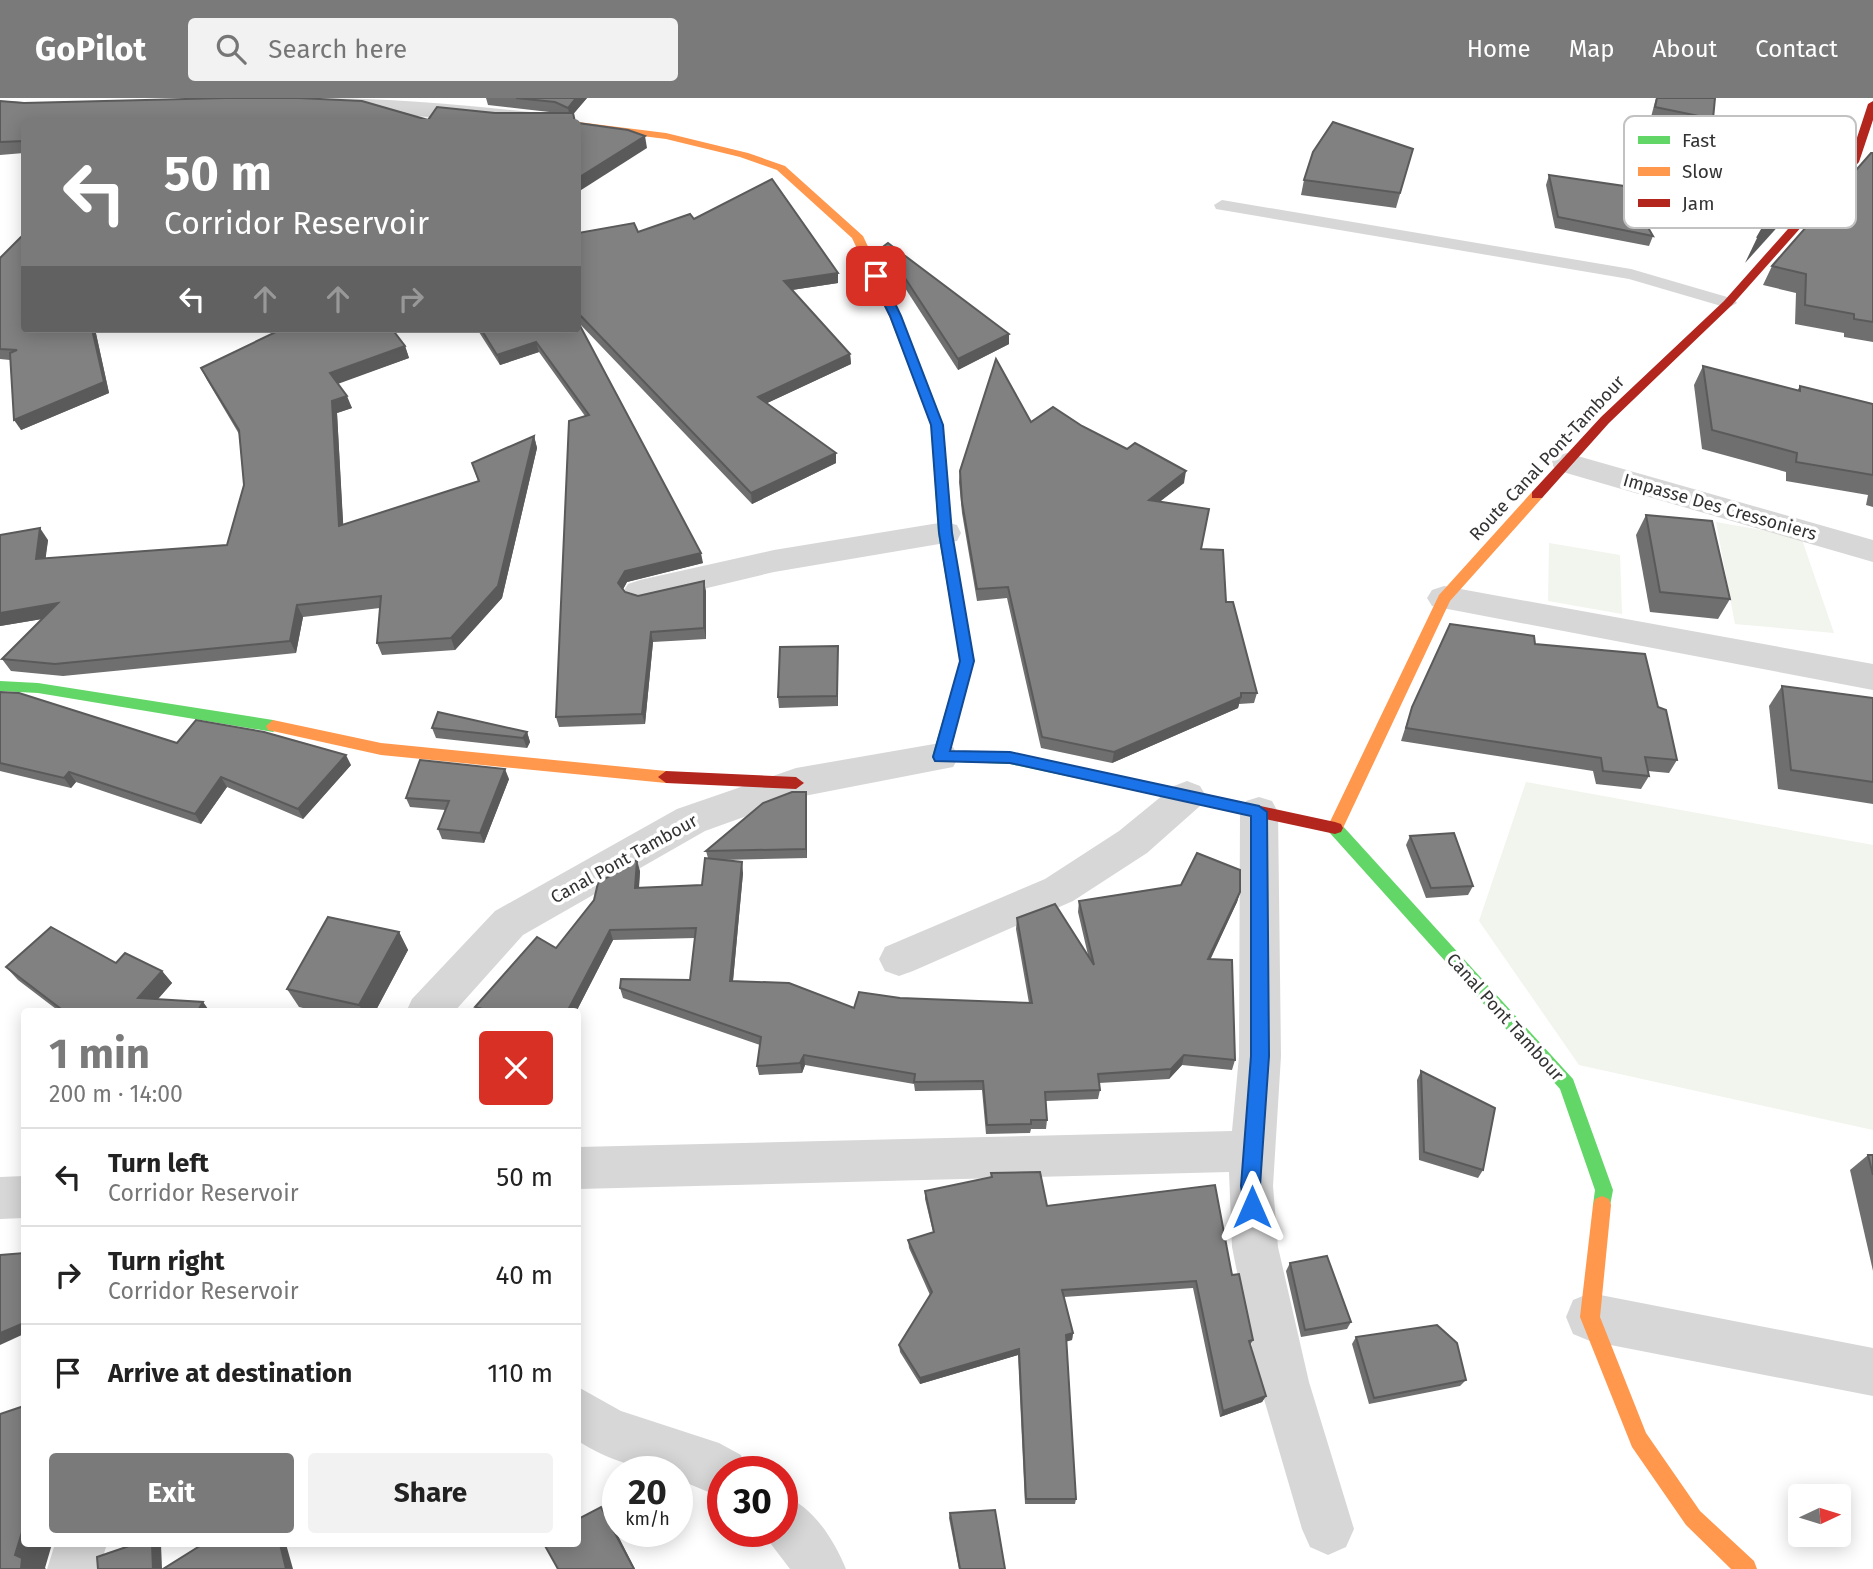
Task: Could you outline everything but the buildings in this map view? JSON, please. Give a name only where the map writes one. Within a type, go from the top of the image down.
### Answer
[{"type":"street","points":[[301,101],[455,111],[529,119]]},
{"type":"street","points":[[1864,162],[1873,104]]},
{"type":"street","points":[[581,125],[666,136],[744,155],[781,168],[857,236],[895,316],[937,425],[945,533],[967,661],[940,757],[1010,758],[1335,828]]},
{"type":"street","name":"Route Canal Pont-Tambour","points":[[1335,828],[1444,597],[1605,420],[1728,303],[1800,228]]},
{"type":"street","name":"Impasse Des Cressoniers","points":[[1567,463],[1873,551]]},
{"type":"street","points":[[640,592],[774,561],[945,533]]},
{"type":"street","points":[[1444,597],[1873,677]]},
{"type":"street","points":[[0,686],[38,688],[232,718],[381,750],[627,775],[796,783]]},
{"type":"street","name":"Canal Pont Tambour","points":[[432,1008],[509,923],[691,820],[796,783],[940,757]]},
{"type":"street","points":[[899,959],[1059,890],[1133,842],[1187,796]]},
{"type":"street","points":[[1259,812],[1260,1056],[1250,1186],[1255,1247],[1284,1382],[1328,1529]]},
{"type":"street","name":"Canal Pont Tambour","points":[[1335,828],[1567,1085],[1604,1191],[1590,1317],[1639,1440],[1693,1518],[1746,1569]]},
{"type":"street","points":[[581,1168],[1253,1151]]},
{"type":"street","points":[[0,1198],[21,1197]]},
{"type":"street","points":[[1590,1317],[1873,1372]]},
{"type":"street","points":[[581,1414],[609,1433],[707,1464]]},
{"type":"street","points":[[798,1538],[814,1557],[820,1569]]},
{"type":"street","points":[[73,1569],[80,1547]]},
{"type":"lane","points":[[1222,205],[1631,274],[1728,303]]},
{"type":"shaded area","points":[[1716,522],[1801,537],[1834,633],[1735,624]]},
{"type":"shaded area","points":[[1549,543],[1620,555],[1622,614],[1548,601]]},
{"type":"shaded area","points":[[1526,782],[1873,845],[1873,1130],[1579,1065],[1479,921]]},
{"type":"traffic: fast","points":[[918,375],[937,425],[945,533],[967,661],[940,757],[1010,758],[1145,787]]},
{"type":"traffic: fast","points":[[0,686],[38,688],[273,726]]},
{"type":"traffic: fast","points":[[1335,828],[1567,1085],[1604,1190],[1602,1205]]},
{"type":"traffic: slow","points":[[581,125],[666,136],[744,155],[781,168],[857,236],[895,316],[918,375]]},
{"type":"traffic: slow","points":[[1335,828],[1444,598],[1537,495]]},
{"type":"traffic: slow","points":[[273,726],[381,749],[666,777]]},
{"type":"traffic: slow","points":[[1602,1205],[1590,1317],[1639,1440],[1693,1518],[1746,1569]]},
{"type":"traffic: jam","points":[[1856,157],[1873,104]]},
{"type":"traffic: jam","points":[[1537,495],[1605,420],[1728,303],[1795,228]]},
{"type":"traffic: jam","points":[[666,777],[796,783]]},
{"type":"traffic: jam","points":[[1145,787],[1335,828]]},
{"type":"route","points":[[876,276],[895,316],[937,425],[945,533],[967,661],[940,757],[1010,758],[1259,812],[1260,1056],[1250,1186],[1252,1207]]}]
